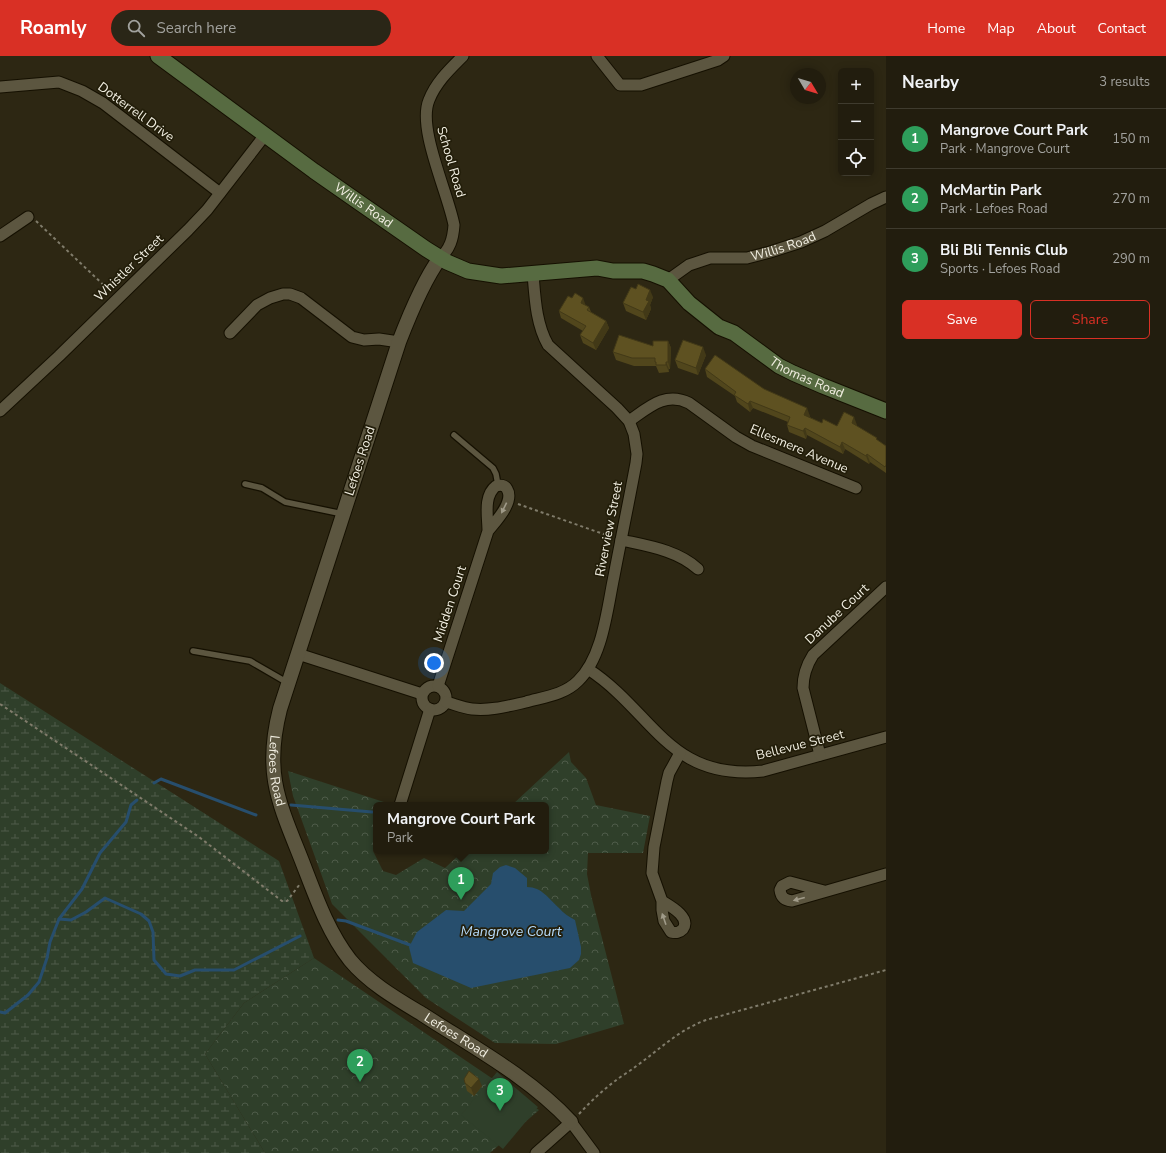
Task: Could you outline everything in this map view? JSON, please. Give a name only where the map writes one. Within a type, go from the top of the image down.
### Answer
[{"type":"main road","name":"Willis Road","points":[[158,56],[314,171],[440,258],[468,270],[488,275],[513,276],[597,268],[610,263],[636,262],[655,265],[671,277]]},
{"type":"main road","name":"Thomas Road","points":[[671,277],[722,320],[734,334],[793,374],[886,411]]},
{"type":"street","name":"School Road","points":[[440,258],[448,249],[453,236],[454,225],[427,130],[426,109],[428,100],[439,82],[463,56]]},
{"type":"street","points":[[597,56],[620,85],[641,85],[718,60],[724,56]]},
{"type":"street","name":"Dotterrell Drive","points":[[0,87],[59,82],[82,91],[103,103],[220,193]]},
{"type":"street","name":"Whistler Street","points":[[0,411],[188,230],[220,193],[265,135]]},
{"type":"street","name":"Willis Road","points":[[671,277],[689,265],[710,258],[747,258],[801,242],[886,197]]},
{"type":"street","points":[[0,236],[28,217]]},
{"type":"street","name":"Lefoes Road","points":[[440,258],[415,304],[399,342],[288,683],[275,730],[272,755],[277,795],[309,878],[336,940],[351,961],[367,977],[394,996],[522,1079],[552,1102],[571,1122],[594,1153]]},
{"type":"street","name":"Riverview Street","points":[[446,702],[479,710],[509,706],[558,694],[569,689],[579,681],[588,670],[598,649],[621,540],[636,463],[634,434],[629,421],[618,408],[548,345],[544,339],[540,323],[533,274]]},
{"type":"street","points":[[230,333],[257,305],[270,298],[283,294],[290,294],[301,298],[352,337],[364,340],[388,340],[399,342]]},
{"type":"street","name":"Ellesmere Avenue","points":[[629,421],[656,403],[665,399],[681,399],[689,403],[736,437],[752,446],[856,488]]},
{"type":"street","points":[[498,486],[506,487],[509,494],[508,500]]},
{"type":"street","name":"Midden Court","points":[[438,686],[488,531],[487,506],[491,492],[493,488],[498,486]]},
{"type":"street","name":"Midden Court","points":[[488,531],[501,515],[508,500]]},
{"type":"street","points":[[621,540],[676,554],[690,561],[698,568]]},
{"type":"street","name":"Danube Court","points":[[820,755],[803,688],[803,678],[807,665],[813,655],[886,587]]},
{"type":"street","points":[[298,654],[422,694]]},
{"type":"street","name":"Bellevue Street","points":[[588,670],[612,687],[647,724],[680,753],[700,764],[724,771],[763,771],[886,737]]},
{"type":"street","points":[[434,685],[438,686],[442,688],[446,694],[446,702],[441,708],[430,710],[424,705],[422,701],[422,694],[427,688],[434,685]]},
{"type":"street","points":[[401,802],[430,710]]},
{"type":"street","points":[[662,901],[652,873],[653,856],[669,773],[680,753]]},
{"type":"street","points":[[824,891],[886,874]]},
{"type":"street","points":[[536,1153],[571,1122]]},
{"type":"lane","points":[[454,435],[493,468],[496,474],[498,486]]},
{"type":"lane","points":[[245,484],[262,488],[285,502],[343,514]]},
{"type":"lane","points":[[193,652],[250,661],[288,683]]},
{"type":"path","points":[[28,217],[39,223],[117,298]]},
{"type":"path","points":[[508,500],[621,540]]},
{"type":"path","points":[[0,704],[199,837],[282,901],[287,900],[298,886],[309,878]]},
{"type":"path","points":[[571,1122],[599,1094],[616,1080],[677,1034],[692,1025],[886,970]]},
{"type":"green space","points":[[0,683],[279,861],[314,958],[244,1003],[205,1054],[265,1153],[0,1153]]},
{"type":"green space","points":[[569,752],[571,762],[586,778],[596,805],[650,816],[643,853],[588,853],[587,874],[591,895],[624,1024],[556,1044],[495,1043],[426,998],[332,904],[293,796],[288,771],[384,802],[373,802],[373,854],[374,854],[383,871],[396,875],[424,858],[445,868],[460,854],[549,854],[549,802],[515,802]]},
{"type":"green space","points":[[314,958],[539,1110],[490,1153],[265,1153],[205,1054],[244,1003]]},
{"type":"green space","points":[[497,1072],[538,1107],[503,1149],[461,1115]]},
{"type":"water","name":"Mangrove Court","points":[[506,865],[515,868],[527,878],[527,887],[541,891],[564,913],[575,920],[581,947],[579,960],[570,968],[471,988],[413,963],[409,947],[417,932],[446,910],[464,911],[491,884],[493,873],[500,867]]},
{"type":"building","points":[[638,284],[650,290],[646,300],[649,301],[643,312],[623,303],[631,287],[636,289]]},
{"type":"building","points":[[575,293],[583,298],[581,303],[589,307],[587,310],[606,321],[593,343],[580,335],[586,326],[559,311],[568,296],[572,298]]},
{"type":"building","points":[[619,335],[653,346],[653,341],[668,341],[668,362],[666,362],[666,365],[656,365],[655,358],[632,358],[613,352]]},
{"type":"building","points":[[683,340],[703,347],[696,368],[675,360]]},
{"type":"building","points":[[715,355],[764,389],[807,408],[804,415],[822,423],[823,419],[837,426],[844,412],[854,417],[852,423],[877,438],[876,439],[886,446],[886,466],[885,467],[867,454],[866,456],[842,442],[840,447],[805,428],[803,431],[787,425],[790,417],[750,401],[748,404],[734,395],[736,392],[705,369]]},
{"type":"building","points":[[469,1071],[479,1079],[471,1088],[465,1083],[464,1079]]},
{"type":"waterway","points":[[154,783],[161,779],[256,815]]},
{"type":"waterway","points":[[59,919],[82,889],[100,853],[126,822],[131,805],[137,800]]},
{"type":"waterway","points":[[291,805],[372,812]]},
{"type":"waterway","points":[[0,1012],[5,1013],[28,995],[39,982],[47,958],[50,942],[59,919],[71,920],[86,912],[105,898],[141,914],[149,921],[153,932],[154,960],[166,974],[180,976],[195,970],[234,970],[300,936]]},
{"type":"waterway","points":[[338,920],[346,921],[410,945]]},
{"type":"place","name":"Mangrove Court Park","points":[[461,900]]},
{"type":"place","name":"McMartin Park","points":[[360,1082]]},
{"type":"place","name":"Bli Bli Tennis Club","points":[[500,1111]]}]
